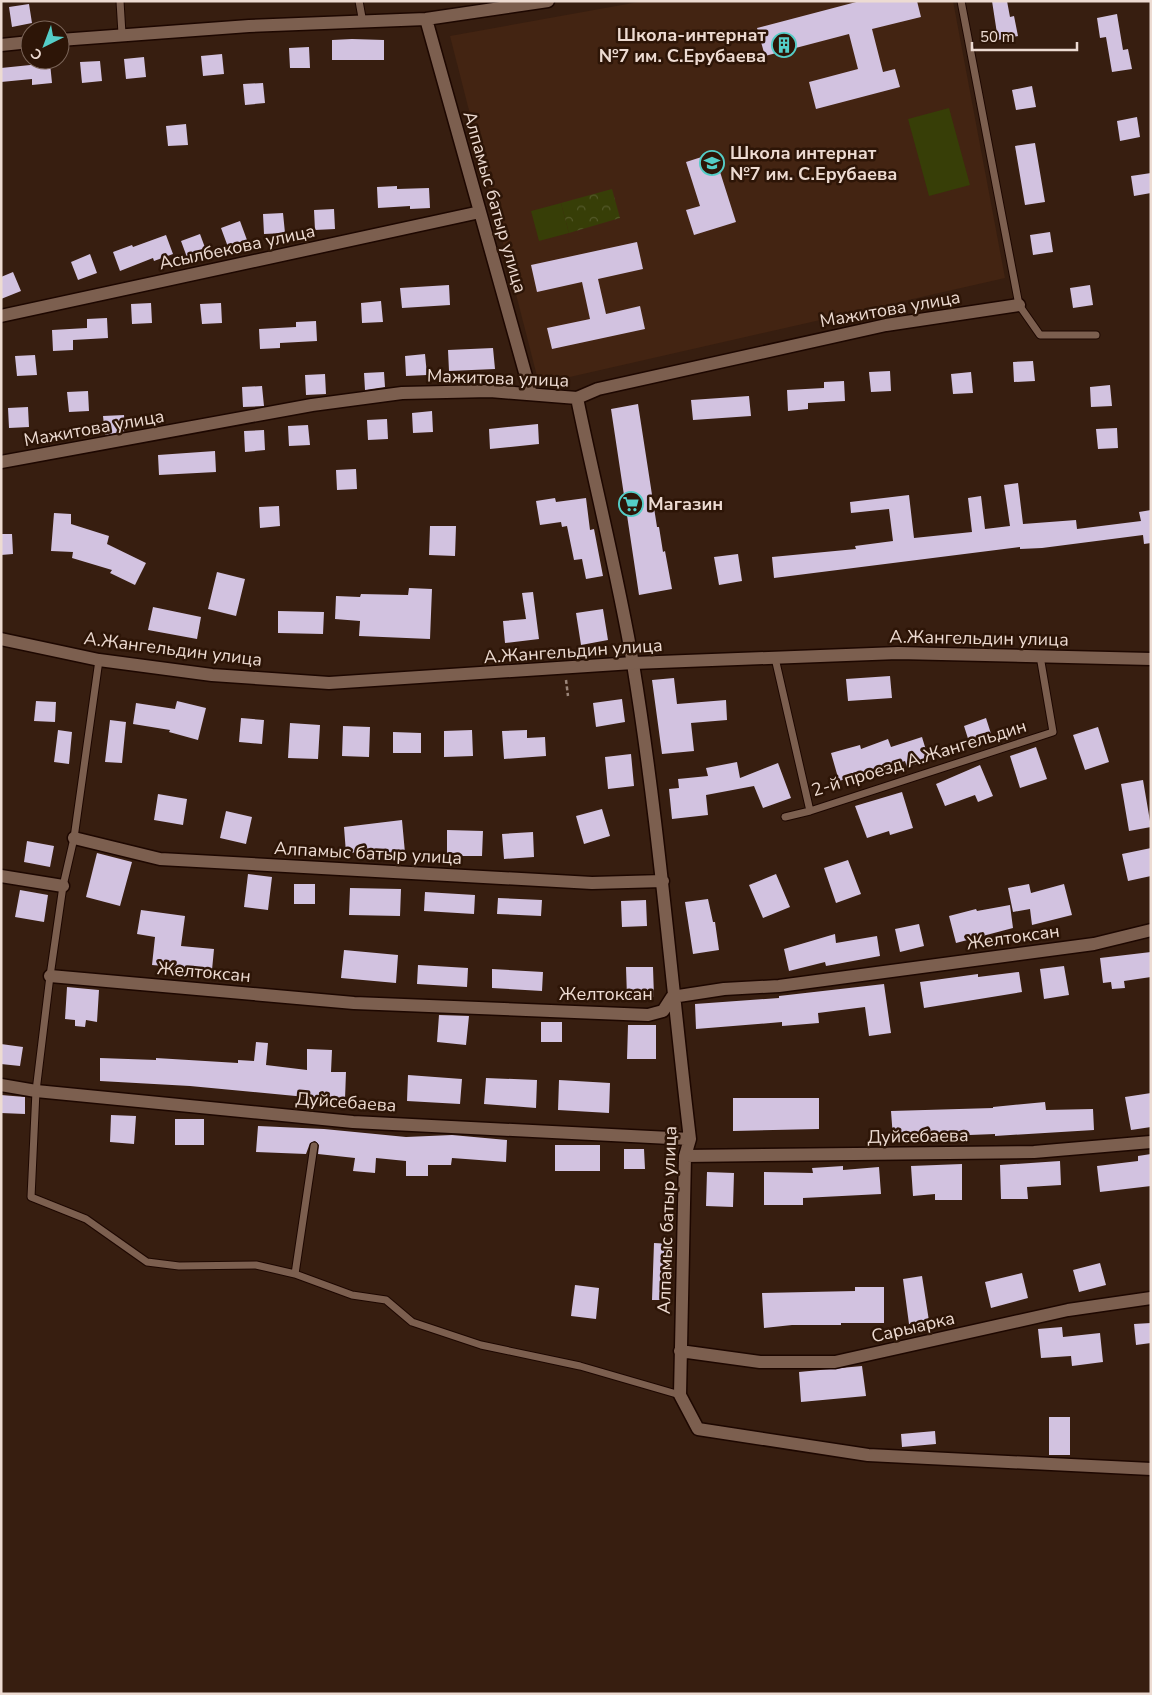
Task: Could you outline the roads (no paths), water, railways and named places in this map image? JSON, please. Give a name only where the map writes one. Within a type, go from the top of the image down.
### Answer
[{"type":"street","points":[[70,39],[249,26],[363,23],[426,19],[505,4],[548,1]]},
{"type":"street","name":"Алпамыс батыр улица","points":[[426,19],[531,394]]},
{"type":"street","points":[[1,45],[20,43]]},
{"type":"street","name":"Асылбекова улица","points":[[1,316],[480,212]]},
{"type":"street","name":"Мажитова улица","points":[[1,462],[312,405],[402,393],[490,391],[577,398],[598,388],[886,325],[1019,305]]},
{"type":"street","name":"Алпамыс батыр улица","points":[[577,398],[633,663],[663,881],[672,997],[690,1139],[685,1156],[680,1395]]},
{"type":"street","name":"А.Жангельдин улица","points":[[1,639],[99,660],[212,675],[329,683],[633,663],[898,653],[1151,659]]},
{"type":"street","name":"Алпамыс батыр улица","points":[[74,838],[160,859],[592,883],[663,881]]},
{"type":"street","points":[[1,876],[63,886]]},
{"type":"street","name":"Желтоксан","points":[[50,976],[354,1003],[648,1015],[663,1011],[672,997],[724,989],[789,984],[1094,944],[1151,930]]},
{"type":"street","name":"Дуйсебаева","points":[[1,1085],[36,1091],[353,1122],[690,1139]]},
{"type":"street","name":"Дуйсебаева","points":[[685,1156],[1034,1152],[1151,1142]]},
{"type":"street","name":"Сарыарка","points":[[680,1351],[760,1362],[836,1362],[1068,1310],[1151,1298]]},
{"type":"street","points":[[680,1395],[698,1428],[868,1455],[1151,1469]]},
{"type":"lane","points":[[120,1],[122,34]]},
{"type":"lane","points":[[359,1],[363,23]]},
{"type":"lane","points":[[962,1],[1019,305],[1040,335],[1096,335]]},
{"type":"lane","name":"2-й проезд А.Жангельдин","points":[[775,658],[810,811],[1053,732],[1040,656]]},
{"type":"lane","points":[[99,660],[74,838],[63,886],[50,976],[36,1091],[32,1197],[86,1220],[147,1262],[179,1266],[256,1265],[295,1274],[352,1295],[386,1300],[412,1322],[481,1345],[580,1366],[680,1395]]},
{"type":"lane","points":[[785,817],[810,811]]},
{"type":"lane","points":[[295,1274],[314,1146]]},
{"type":"place","name":"Школа-интернат №7 им. С.Ерубаева","points":[[784,45]]},
{"type":"place","name":"Школа интернат №7 им. С.Ерубаева","points":[[712,163]]},
{"type":"place","name":"Магазин","points":[[631,504]]}]
